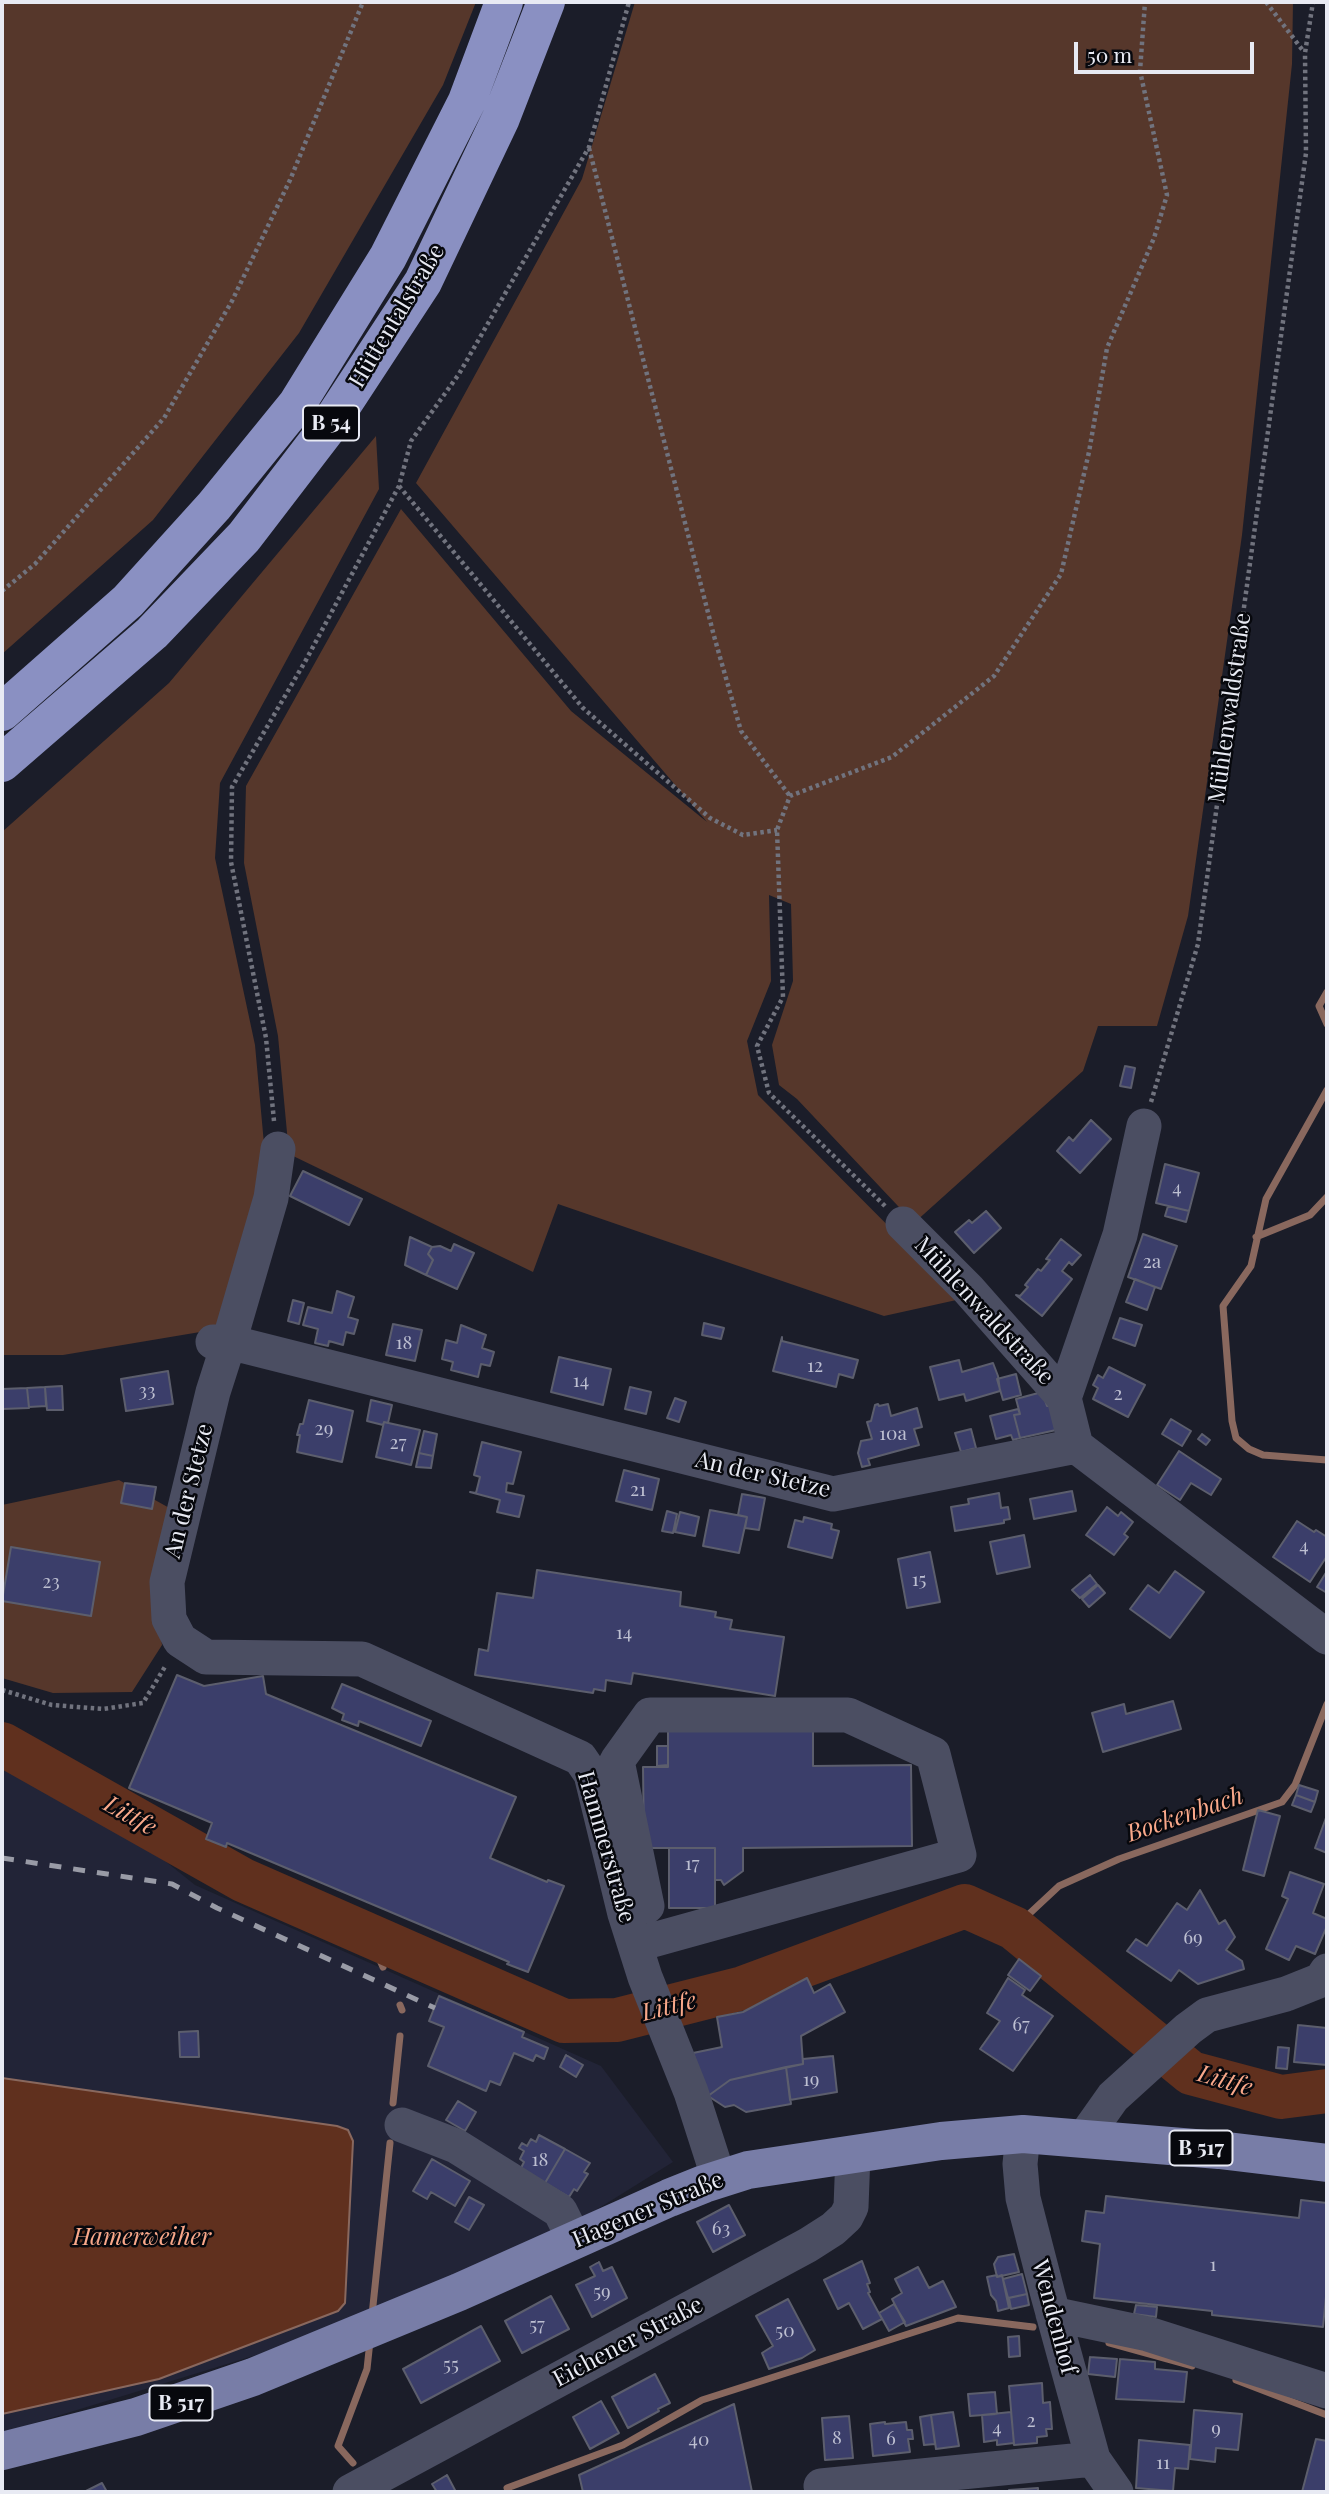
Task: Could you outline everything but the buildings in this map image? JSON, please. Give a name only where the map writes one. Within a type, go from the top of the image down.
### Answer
[{"type":"highway","name":"Hüttentalstraße","points":[[2,712],[128,601],[215,506],[297,404],[388,257],[467,101],[504,2]]},
{"type":"highway","name":"Hüttentalstraße","points":[[2,763],[152,633],[244,537],[326,430],[423,282],[501,118],[546,2]]},
{"type":"main road","name":"Hagener Straße","points":[[2,2451],[177,2404],[263,2374],[670,2198],[748,2170],[941,2141],[1023,2134],[1327,2163]]},
{"type":"street","name":"Mühlenwaldstraße","points":[[1064,1398],[1121,1236],[1144,1126]]},
{"type":"street","name":"An der Stetze","points":[[180,1640],[169,1619],[167,1582],[213,1392],[221,1342],[271,1198],[278,1149]]},
{"type":"street","name":"Mühlenwaldstraße","points":[[903,1224],[968,1289],[1064,1398],[1076,1446]]},
{"type":"street","name":"An der Stetze","points":[[221,1342],[833,1494],[1076,1446]]},
{"type":"street","points":[[1076,1446],[1327,1637]]},
{"type":"street","name":"Hammerstraße","points":[[180,1640],[206,1657],[362,1659],[580,1758],[591,1774],[668,2039],[691,2092],[719,2179]]},
{"type":"street","points":[[650,1715],[848,1715],[933,1754],[959,1855],[644,1955],[617,1761],[650,1715]]},
{"type":"street","points":[[1084,2138],[1113,2097],[1207,2015],[1286,1994],[1321,1980],[1327,1971]]},
{"type":"street","points":[[402,2125],[456,2146],[560,2211],[575,2241]]},
{"type":"street","name":"Wendenhof","points":[[1023,2134],[1020,2164],[1023,2198],[1053,2314],[1093,2459],[1116,2492]]},
{"type":"street","name":"Eichener Straße","points":[[350,2492],[833,2229],[846,2217],[851,2207],[853,2154]]},
{"type":"street","points":[[1053,2314],[1148,2334],[1327,2391]]},
{"type":"street","points":[[821,2486],[1093,2459]]},
{"type":"path","points":[[2,591],[35,564],[164,418],[232,301],[290,180],[363,2]]},
{"type":"path","points":[[278,1149],[266,1038],[231,862],[232,787],[306,660],[399,486],[411,441],[458,374],[589,148],[629,2]]},
{"type":"path","points":[[903,1224],[769,1093],[757,1046],[783,997],[777,830],[790,796],[892,757],[995,676],[1061,574],[1089,452],[1107,348],[1154,238],[1167,195],[1140,71],[1144,2]]},
{"type":"path","points":[[1266,2],[1305,53]]},
{"type":"path","name":"Mühlenwaldstraße","points":[[1144,1126],[1198,944],[1306,153],[1305,53],[1313,2]]},
{"type":"path","points":[[589,148],[714,636],[741,730],[790,796]]},
{"type":"path","points":[[399,486],[583,708],[710,818],[743,835],[777,830]]},
{"type":"path","points":[[2,1690],[52,1705],[103,1709],[143,1703],[180,1640]]},
{"type":"shaded area","points":[[2,2],[476,2],[443,85],[299,333],[153,520],[2,654]]},
{"type":"shaded area","points":[[635,2],[1293,2],[1292,64],[1242,535],[1188,916],[1157,1026],[1098,1026],[1083,1071],[914,1223],[797,1099],[779,1085],[772,1045],[793,981],[791,904],[769,895],[771,981],[747,1041],[758,1095],[961,1299],[884,1316],[558,1204],[533,1272],[289,1154],[278,1036],[244,863],[246,786],[401,509],[571,711],[707,822],[416,483],[582,179]]},
{"type":"shaded area","points":[[376,436],[379,489],[220,783],[215,858],[255,1045],[264,1144],[256,1204],[218,1329],[63,1355],[2,1355],[2,832],[169,683]]},
{"type":"shaded area","points":[[119,1480],[173,1510],[160,1630],[162,1645],[132,1692],[53,1693],[2,1678],[2,1505]]},
{"type":"shaded area","points":[[2,1730],[195,1885],[601,2066],[673,2162],[551,2238],[315,2337],[2,2433]]},
{"type":"water","name":"Hamerweiher","points":[[2,2078],[337,2126],[348,2130],[353,2141],[345,2303],[338,2311],[159,2379],[2,2414]]},
{"type":"waterway","name":"Bockenbach","points":[[1327,992],[1319,1006],[1327,1024]]},
{"type":"waterway","name":"Bockenbach","points":[[1327,1090],[1266,1199],[1251,1266],[1223,1306],[1232,1421],[1236,1438],[1249,1449],[1263,1455],[1327,1460]]},
{"type":"waterway","points":[[1256,1237],[1310,1215],[1327,1197]]},
{"type":"waterway","name":"Bockenbach","points":[[1014,1928],[1059,1886],[1119,1859],[1282,1802],[1295,1785],[1327,1704]]},
{"type":"waterway","name":"Littfe","points":[[2,1744],[243,1880],[564,2021],[617,2020],[743,1988],[965,1906],[1014,1928],[1191,2073],[1281,2097],[1327,2091]]},
{"type":"waterway","points":[[369,1935],[383,1967]]},
{"type":"waterway","points":[[400,2005],[402,2010]]},
{"type":"waterway","points":[[393,2103],[400,2036]]},
{"type":"waterway","points":[[372,2315],[390,2143]]},
{"type":"waterway","points":[[507,2488],[623,2445],[702,2400],[958,2318],[1033,2327]]},
{"type":"waterway","points":[[353,2463],[338,2446],[367,2369],[370,2341]]},
{"type":"waterway","points":[[1109,2343],[1192,2366]]},
{"type":"waterway","points":[[1236,2380],[1327,2415]]},
{"type":"railway","points":[[2,1858],[172,1884],[217,1908],[435,2008]]}]
